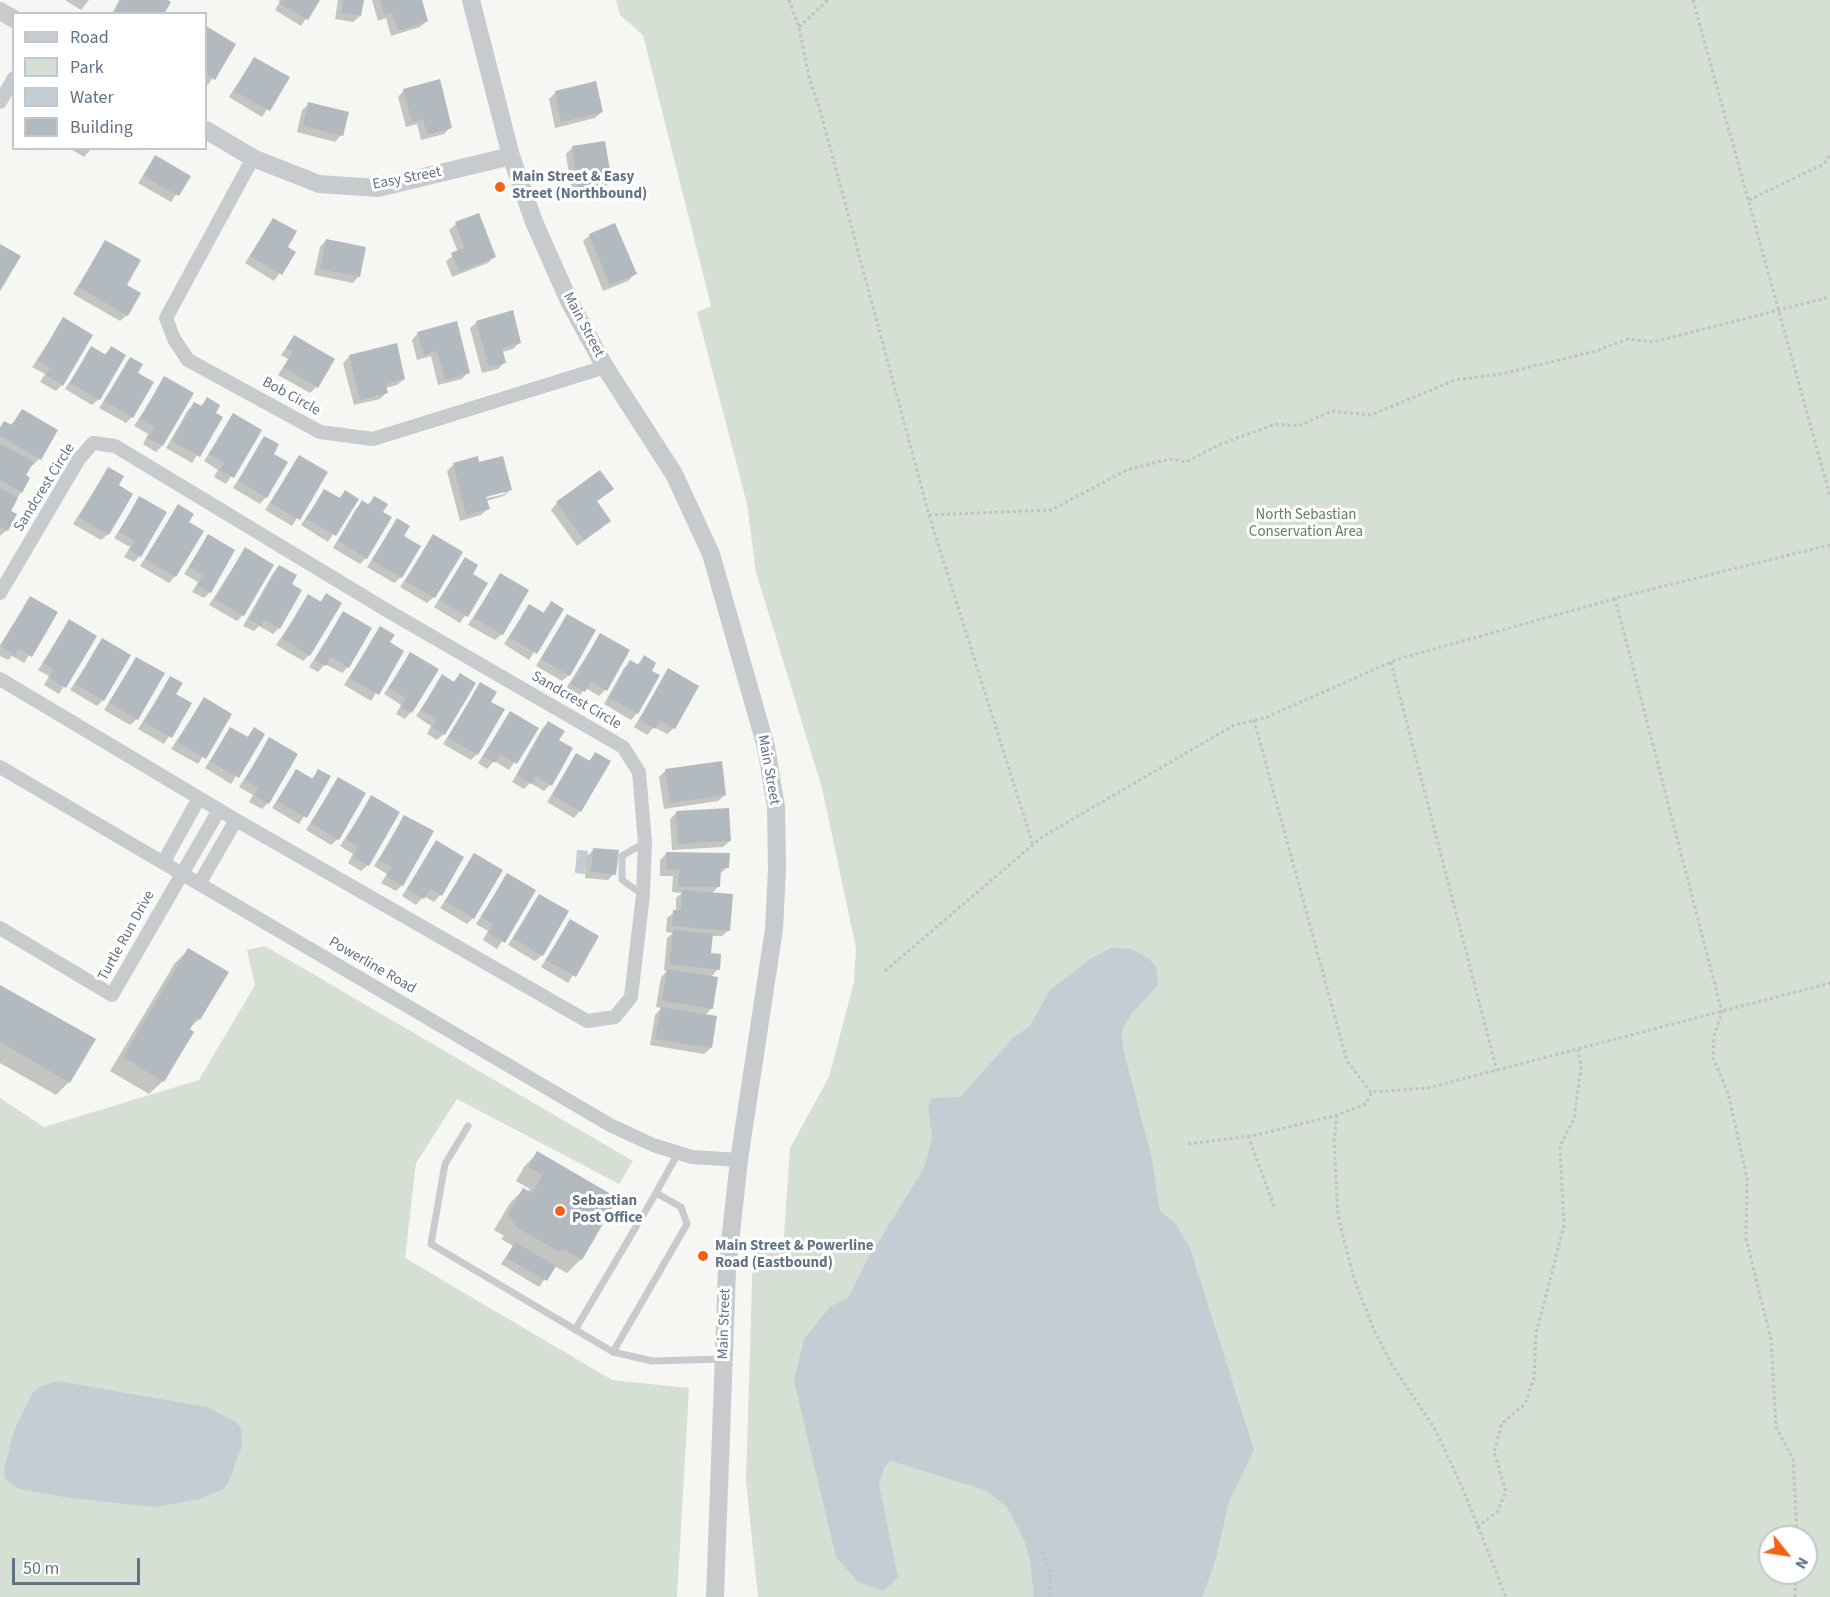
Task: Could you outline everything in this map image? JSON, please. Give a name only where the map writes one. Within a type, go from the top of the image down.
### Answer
[{"type":"street","name":"Main Street","points":[[471,0],[511,156],[534,222],[570,303],[605,367],[674,474],[711,554],[766,747],[776,807],[777,869],[774,929],[739,1160],[727,1270],[716,1597]]},
{"type":"street","points":[[0,102],[12,81]]},
{"type":"street","name":"Easy Street","points":[[207,131],[254,158],[319,184],[378,188],[511,156]]},
{"type":"street","name":"Bob Circle","points":[[254,158],[166,318],[174,339],[188,360],[320,432],[373,439],[605,367]]},
{"type":"street","name":"Sandcrest Circle","points":[[0,593],[79,459],[93,443],[116,446],[407,623],[623,747],[639,772],[645,842],[643,895],[631,997],[615,1017],[587,1021],[236,820],[0,679]]},
{"type":"street","name":"Powerline Road","points":[[0,767],[610,1125],[653,1145],[692,1157],[739,1160]]},
{"type":"street","points":[[163,863],[199,798]]},
{"type":"street","points":[[181,873],[219,810]]},
{"type":"street","points":[[199,884],[236,820]]},
{"type":"street","name":"Turtle Run Drive","points":[[0,928],[112,995],[181,873]]},
{"type":"lane","points":[[643,895],[622,880],[622,856],[645,842]]},
{"type":"lane","points":[[468,1126],[445,1164],[431,1244],[613,1352],[652,1361],[723,1359]]},
{"type":"lane","points":[[574,1330],[678,1153]]},
{"type":"lane","points":[[613,1352],[687,1224],[681,1208],[656,1193]]},
{"type":"path","points":[[789,0],[799,27],[809,78],[820,110],[929,515],[1033,844]]},
{"type":"path","points":[[799,27],[828,0]]},
{"type":"path","points":[[1693,0],[1830,496]]},
{"type":"path","points":[[1748,200],[1824,164],[1830,155]]},
{"type":"path","points":[[929,515],[1051,510],[1126,470],[1170,459],[1186,462],[1221,444],[1276,424],[1298,426],[1332,411],[1371,415],[1455,380],[1501,374],[1596,351],[1628,339],[1653,342],[1830,297]]},
{"type":"path","points":[[885,971],[1033,844],[1234,725],[1267,717],[1391,662],[1615,598],[1830,544]]},
{"type":"path","points":[[1615,598],[1722,1012],[1714,1036],[1713,1058],[1728,1093],[1747,1178],[1746,1238],[1771,1340],[1776,1427],[1794,1459],[1797,1525]]},
{"type":"path","points":[[1391,662],[1497,1071]]},
{"type":"path","points":[[1254,720],[1347,1061],[1372,1094]]},
{"type":"path","points":[[1372,1094],[1428,1088],[1830,984]]},
{"type":"path","points":[[1477,1527],[1497,1512],[1506,1492],[1494,1452],[1502,1423],[1525,1404],[1534,1378],[1536,1334],[1564,1225],[1560,1146],[1574,1119],[1581,1067],[1578,1050]]},
{"type":"path","points":[[1188,1144],[1248,1136],[1337,1115],[1366,1104],[1372,1094]]},
{"type":"path","points":[[1337,1115],[1334,1140],[1338,1215],[1354,1279],[1374,1330],[1392,1365],[1435,1429],[1463,1489],[1506,1597]]},
{"type":"path","points":[[1248,1136],[1274,1206]]},
{"type":"path","points":[[1043,1552],[1050,1571],[1050,1597]]},
{"type":"green space","name":"North Sebastian Conservation Area","points":[[616,0],[1830,0],[1830,1597],[758,1597],[746,1481],[753,1250],[759,1247],[783,1251],[790,1148],[829,1077],[854,982],[856,948],[822,788],[756,572],[747,504],[697,312],[711,306],[643,35],[620,15]]},
{"type":"green space","points":[[265,946],[633,1161],[619,1184],[457,1099],[416,1163],[405,1258],[612,1380],[689,1388],[677,1597],[0,1597],[0,1098],[44,1127],[199,1080],[255,985],[247,950]]},
{"type":"water","points":[[577,850],[588,851],[585,874],[575,873]]},
{"type":"water","points":[[1111,948],[1132,949],[1156,966],[1158,985],[1132,1013],[1122,1030],[1123,1049],[1151,1155],[1160,1211],[1175,1223],[1190,1248],[1254,1450],[1229,1501],[1216,1559],[1202,1597],[1034,1597],[1030,1560],[1025,1542],[1007,1507],[985,1490],[891,1461],[885,1466],[879,1484],[898,1577],[883,1591],[858,1582],[836,1557],[794,1381],[804,1339],[830,1307],[848,1298],[866,1262],[924,1168],[932,1138],[928,1108],[931,1098],[960,1097],[1013,1038],[1029,1027],[1050,990],[1092,958]]},
{"type":"water","points":[[57,1381],[207,1407],[234,1421],[241,1427],[242,1446],[229,1481],[224,1489],[199,1499],[155,1507],[70,1498],[20,1489],[12,1485],[5,1478],[4,1469],[15,1428],[33,1392],[41,1386]]},
{"type":"building","points":[[121,0],[168,0],[171,2],[165,12],[114,12]]},
{"type":"building","points":[[282,0],[320,0],[308,20],[280,4]]},
{"type":"building","points":[[343,0],[364,0],[361,16],[341,13]]},
{"type":"building","points":[[380,0],[422,0],[428,21],[398,31],[392,13],[384,15]]},
{"type":"building","points":[[207,27],[236,44],[215,80],[207,75]]},
{"type":"building","points":[[254,57],[290,77],[270,111],[234,91]]},
{"type":"building","points":[[440,79],[452,128],[427,135],[423,119],[412,122],[403,89]]},
{"type":"building","points":[[596,81],[603,112],[561,122],[555,91]]},
{"type":"building","points":[[308,102],[349,112],[343,136],[303,126]]},
{"type":"building","points":[[605,141],[612,182],[578,188],[572,146]]},
{"type":"building","points":[[155,155],[191,176],[179,196],[143,176]]},
{"type":"building","points":[[479,213],[496,257],[459,272],[451,253],[464,248],[455,222]]},
{"type":"building","points":[[273,218],[297,231],[288,247],[296,252],[282,275],[250,256]]},
{"type":"building","points":[[615,223],[637,274],[610,285],[589,234]]},
{"type":"building","points":[[326,239],[366,247],[360,277],[320,269]]},
{"type":"building","points":[[105,240],[141,260],[127,285],[141,293],[128,316],[78,287]]},
{"type":"building","points":[[0,244],[21,256],[0,291]]},
{"type":"building","points":[[513,310],[521,343],[502,348],[506,363],[489,367],[476,321]]},
{"type":"building","points":[[63,317],[93,335],[63,386],[46,375],[50,368],[38,360]]},
{"type":"building","points":[[457,321],[470,373],[445,380],[437,351],[424,355],[417,332]]},
{"type":"building","points":[[294,335],[335,359],[318,388],[284,368],[293,352],[286,348]]},
{"type":"building","points":[[397,343],[405,379],[386,384],[388,393],[360,400],[349,355]]},
{"type":"building","points":[[91,346],[106,355],[111,346],[126,355],[100,400],[70,383]]},
{"type":"building","points":[[130,357],[143,364],[138,373],[154,382],[133,418],[104,401]]},
{"type":"building","points":[[164,376],[194,393],[163,446],[148,438],[154,427],[140,419]]},
{"type":"building","points":[[207,397],[220,405],[216,413],[223,417],[200,457],[172,441],[194,402],[202,406]]},
{"type":"building","points":[[22,409],[58,430],[41,460],[0,436],[0,428],[4,421],[12,425]]},
{"type":"building","points":[[233,413],[262,430],[234,478],[219,470],[224,463],[209,454]]},
{"type":"building","points":[[264,436],[279,444],[274,454],[288,462],[267,498],[238,481]]},
{"type":"building","points":[[0,443],[34,462],[26,475],[30,478],[22,493],[0,480]]},
{"type":"building","points":[[299,455],[328,472],[300,520],[270,503]]},
{"type":"building","points":[[478,456],[479,462],[503,456],[512,490],[486,497],[490,509],[466,515],[453,463]]},
{"type":"building","points":[[108,467],[124,476],[119,485],[133,494],[109,535],[79,517]]},
{"type":"building","points":[[600,470],[614,489],[597,501],[611,521],[584,540],[556,502]]},
{"type":"building","points":[[0,488],[18,498],[11,511],[17,514],[8,531],[0,527]]},
{"type":"building","points":[[324,489],[340,498],[345,490],[359,499],[336,536],[306,519]]},
{"type":"building","points":[[139,496],[167,512],[141,557],[130,550],[135,541],[119,532]]},
{"type":"building","points":[[374,496],[388,504],[383,512],[392,517],[367,559],[338,541],[362,500],[369,505]]},
{"type":"building","points":[[178,504],[194,514],[189,522],[204,531],[176,577],[145,559]]},
{"type":"building","points":[[397,518],[410,526],[404,536],[421,546],[402,578],[372,560]]},
{"type":"building","points":[[208,534],[235,550],[211,593],[197,585],[203,575],[189,567]]},
{"type":"building","points":[[433,534],[463,552],[435,598],[405,581]]},
{"type":"building","points":[[245,547],[274,565],[244,616],[215,599]]},
{"type":"building","points":[[465,557],[478,565],[473,574],[488,583],[468,617],[439,600]]},
{"type":"building","points":[[279,565],[297,575],[292,584],[302,590],[280,629],[264,620],[261,626],[249,619]]},
{"type":"building","points":[[500,573],[529,590],[503,635],[474,618]]},
{"type":"building","points":[[326,593],[342,603],[310,656],[282,638],[308,594],[321,602]]},
{"type":"building","points":[[30,596],[58,612],[32,657],[18,649],[15,655],[1,646]]},
{"type":"building","points":[[551,601],[564,609],[537,654],[509,637],[529,604],[544,613]]},
{"type":"building","points":[[343,611],[372,628],[349,668],[331,657],[326,666],[315,660]]},
{"type":"building","points":[[567,614],[596,630],[570,676],[541,659]]},
{"type":"building","points":[[69,619],[97,636],[66,688],[49,678],[54,670],[43,663]]},
{"type":"building","points":[[380,626],[395,635],[390,642],[404,651],[379,695],[349,678]]},
{"type":"building","points":[[600,633],[630,650],[607,691],[591,681],[585,692],[571,684]]},
{"type":"building","points":[[102,638],[131,655],[104,701],[75,684]]},
{"type":"building","points":[[410,652],[439,669],[412,713],[401,707],[406,698],[389,688]]},
{"type":"building","points":[[644,655],[656,663],[652,671],[660,675],[638,714],[609,698],[630,660],[639,665]]},
{"type":"building","points":[[136,657],[165,673],[138,720],[109,703]]},
{"type":"building","points":[[668,668],[699,686],[675,729],[660,720],[655,729],[639,720]]},
{"type":"building","points":[[460,673],[476,683],[445,735],[432,727],[437,719],[421,710],[442,674],[454,682]]},
{"type":"building","points":[[170,676],[183,683],[176,694],[192,703],[172,738],[144,722]]},
{"type":"building","points":[[480,682],[497,692],[491,702],[505,709],[478,755],[448,738]]},
{"type":"building","points":[[204,697],[232,714],[206,759],[177,742]]},
{"type":"building","points":[[510,711],[539,728],[517,764],[500,754],[495,763],[483,756]]},
{"type":"building","points":[[548,721],[565,731],[559,740],[573,748],[552,786],[536,776],[532,784],[517,775]]},
{"type":"building","points":[[230,727],[248,737],[254,727],[265,734],[239,778],[210,761]]},
{"type":"building","points":[[269,737],[298,754],[269,804],[254,795],[258,788],[245,780]]},
{"type":"building","points":[[595,752],[611,761],[581,812],[552,795],[576,753],[590,761]]},
{"type":"building","points":[[722,761],[726,795],[670,803],[665,769]]},
{"type":"building","points":[[296,769],[313,779],[318,769],[331,776],[307,818],[277,801]]},
{"type":"building","points":[[338,777],[366,793],[339,840],[311,823]]},
{"type":"building","points":[[371,795],[400,812],[369,866],[353,857],[358,847],[346,840]]},
{"type":"building","points":[[729,808],[731,841],[678,844],[676,811]]},
{"type":"building","points":[[404,815],[434,831],[403,886],[386,876],[392,867],[379,860]]},
{"type":"building","points":[[436,840],[464,857],[442,896],[430,889],[424,899],[407,889]]},
{"type":"building","points":[[593,848],[619,850],[616,875],[591,872]]},
{"type":"building","points":[[666,852],[730,853],[729,868],[721,868],[720,887],[678,887],[679,870],[666,870]]},
{"type":"building","points":[[474,853],[503,870],[474,919],[445,901]]},
{"type":"building","points":[[507,873],[536,890],[505,943],[488,933],[493,924],[481,917]]},
{"type":"building","points":[[682,890],[733,894],[730,931],[672,926],[673,910],[681,910]]},
{"type":"building","points":[[539,894],[569,911],[543,956],[513,938]]},
{"type":"building","points":[[570,919],[599,936],[576,977],[546,960]]},
{"type":"building","points":[[673,930],[713,934],[711,953],[721,954],[720,970],[669,964]]},
{"type":"building","points":[[188,948],[229,972],[200,1020],[196,1018],[190,1029],[194,1032],[164,1082],[123,1057]]},
{"type":"building","points":[[667,969],[718,977],[713,1009],[662,1001]]},
{"type":"building","points":[[0,985],[96,1039],[70,1083],[0,1042]]},
{"type":"building","points":[[661,1007],[717,1016],[712,1048],[655,1039]]},
{"type":"building","name":"Sebastian Post Office","points":[[537,1151],[609,1193],[605,1201],[614,1205],[582,1260],[562,1249],[560,1252],[514,1226],[516,1222],[507,1216],[523,1188],[532,1193],[542,1175],[528,1167]]},
{"type":"building","points":[[515,1242],[556,1266],[547,1281],[506,1258]]},
{"type":"place","name":"Main Street & Easy Street (Northbound)","points":[[500,187]]},
{"type":"place","name":"Sebastian Post Office","points":[[560,1211]]},
{"type":"place","name":"Main Street & Powerline Road (Eastbound)","points":[[703,1256]]}]
